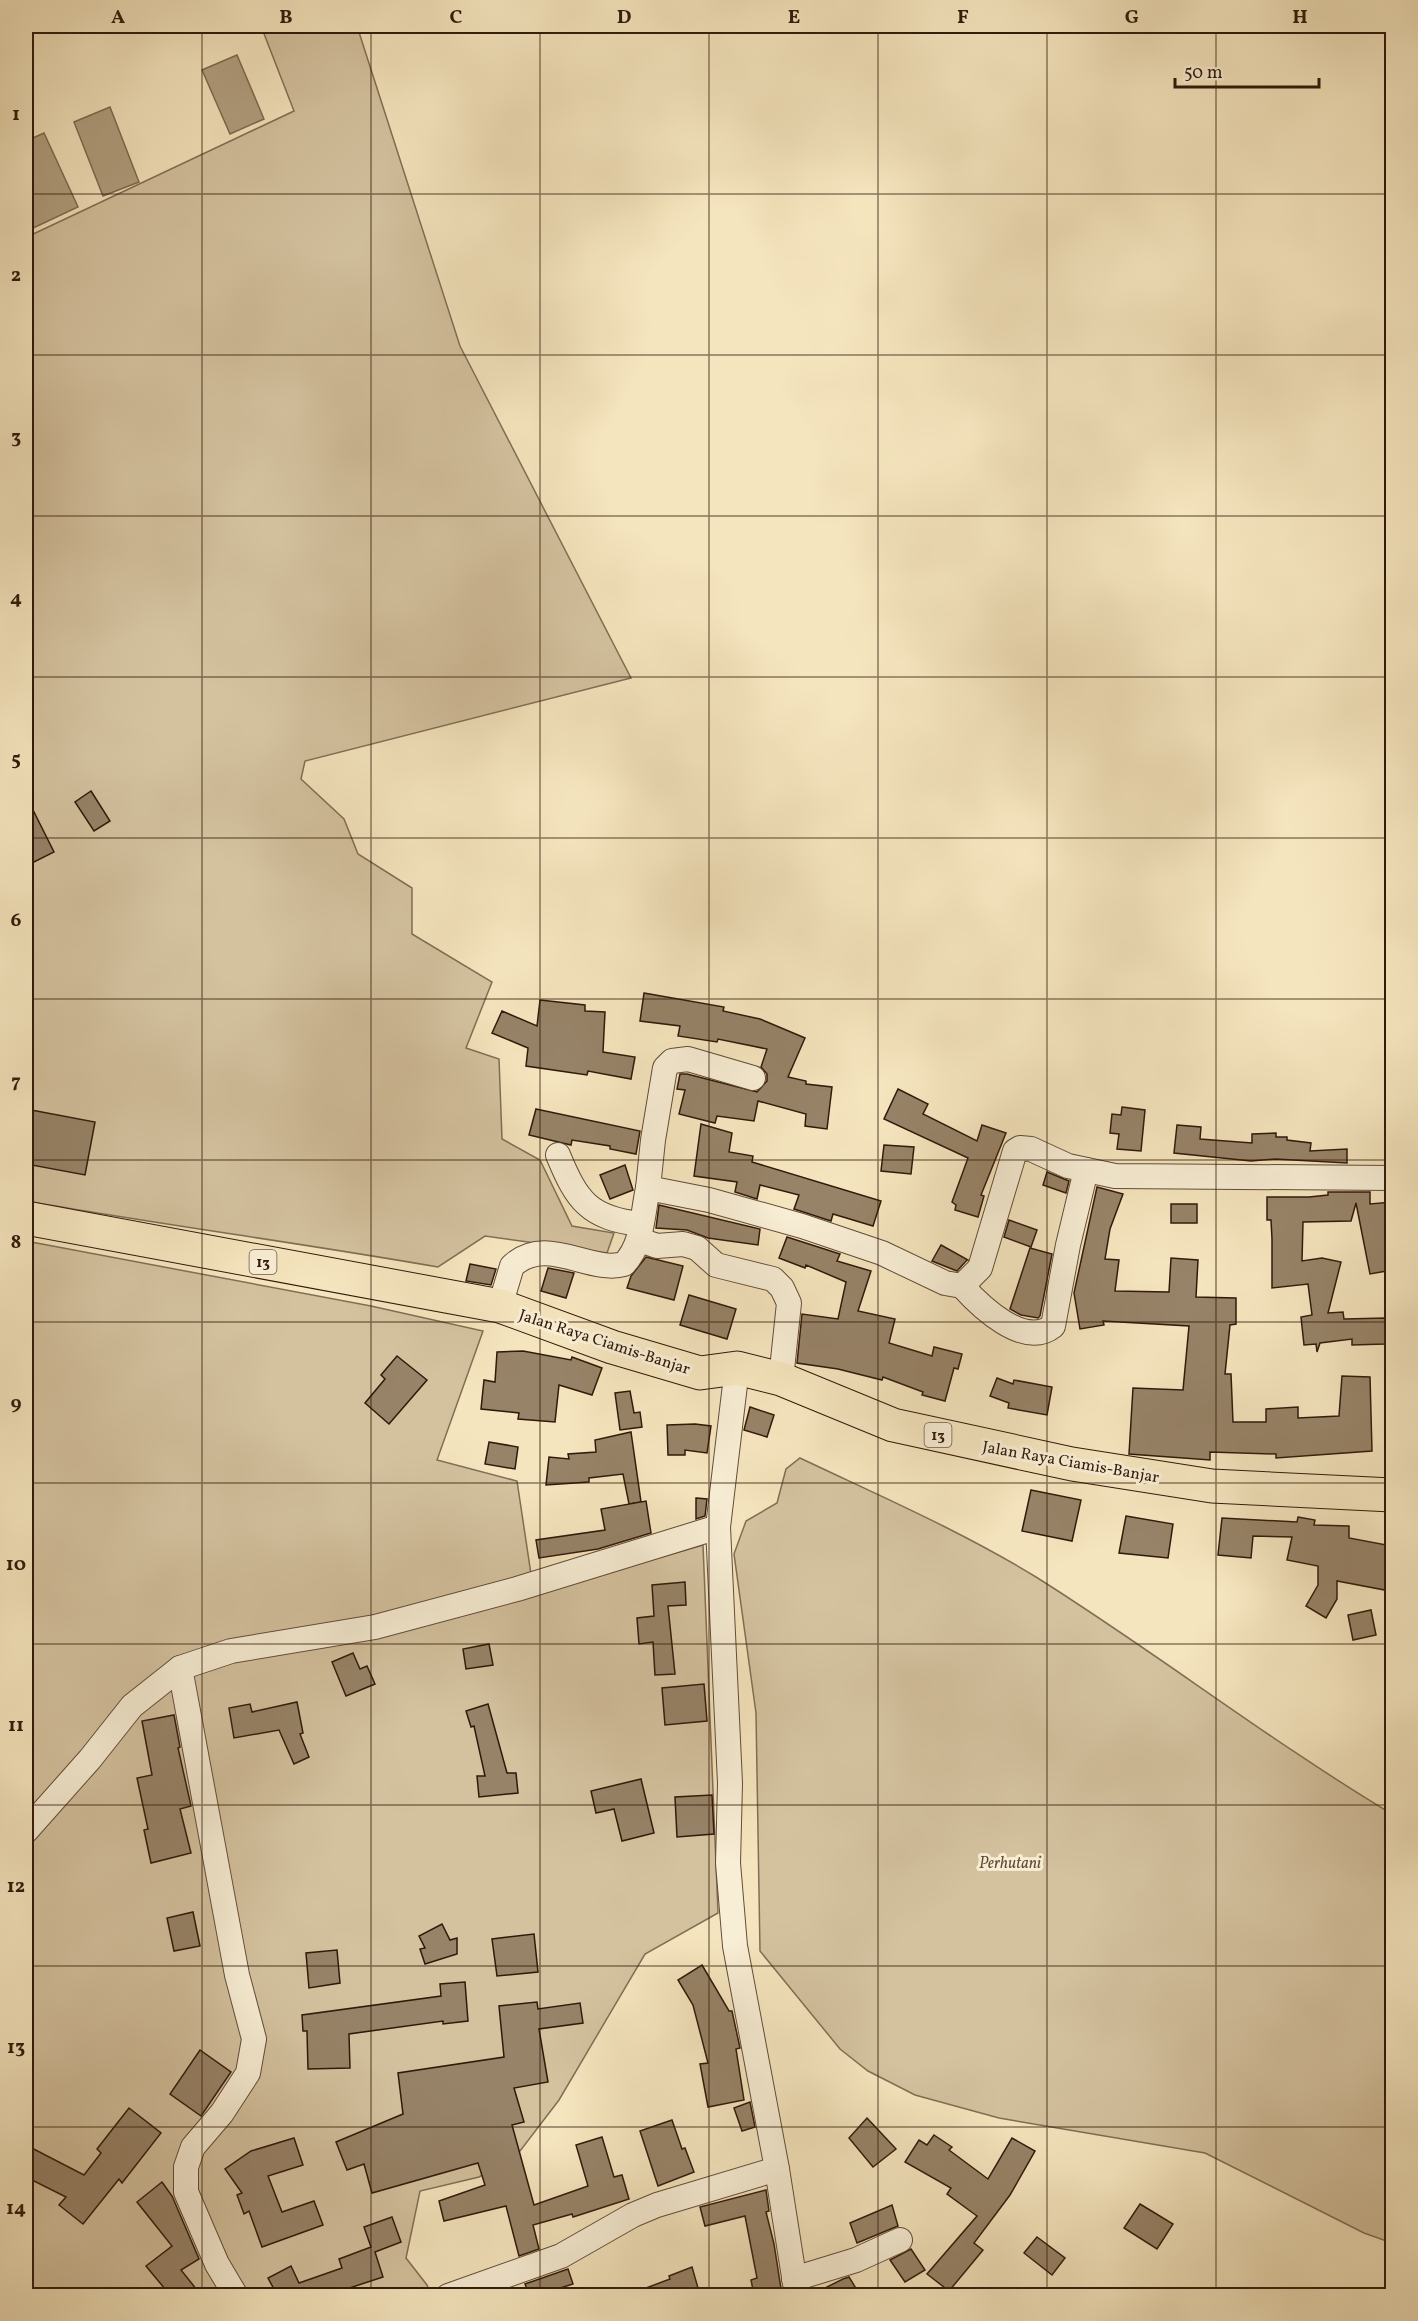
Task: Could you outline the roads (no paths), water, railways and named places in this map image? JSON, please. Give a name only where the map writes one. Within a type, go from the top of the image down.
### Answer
[{"type":"highway","name":"Jalan Raya Ciamis-Banjar","points":[[26,1218],[500,1306],[612,1347],[700,1373],[737,1368],[781,1379],[893,1425],[1072,1464],[1212,1486],[1392,1495]]},
{"type":"street","points":[[500,1306],[512,1266],[523,1258],[561,1253],[586,1261],[619,1266],[634,1253],[648,1188],[665,1068],[672,1061],[688,1059],[753,1078]]},
{"type":"street","points":[[962,1286],[980,1268],[1015,1152],[1020,1148],[1031,1149],[1047,1158],[1086,1170],[1115,1176],[1392,1178]]},
{"type":"street","points":[[558,1155],[571,1186],[585,1205],[604,1217],[640,1232],[657,1246],[683,1244],[698,1248],[716,1265],[773,1279],[782,1288],[789,1303],[781,1379]]},
{"type":"street","points":[[648,1188],[709,1200],[802,1226],[882,1253],[945,1283],[962,1286],[993,1318],[1023,1330],[1038,1333],[1053,1326],[1068,1245],[1086,1170]]},
{"type":"street","points":[[737,1368],[718,1527],[730,1783],[728,1863],[735,1946],[777,2169],[795,2287],[900,2240]]},
{"type":"street","points":[[26,1831],[90,1759],[132,1706],[180,1668],[231,1651],[375,1627],[517,1588],[718,1527]]},
{"type":"street","points":[[180,1668],[237,1975],[254,2039],[248,2073],[222,2113],[194,2147],[186,2167],[186,2192],[217,2264],[236,2295]]},
{"type":"street","points":[[448,2295],[561,2256],[633,2215],[657,2205],[777,2169]]},
{"type":"park label","name":"Perhutani","points":[[1010,1862]]}]
